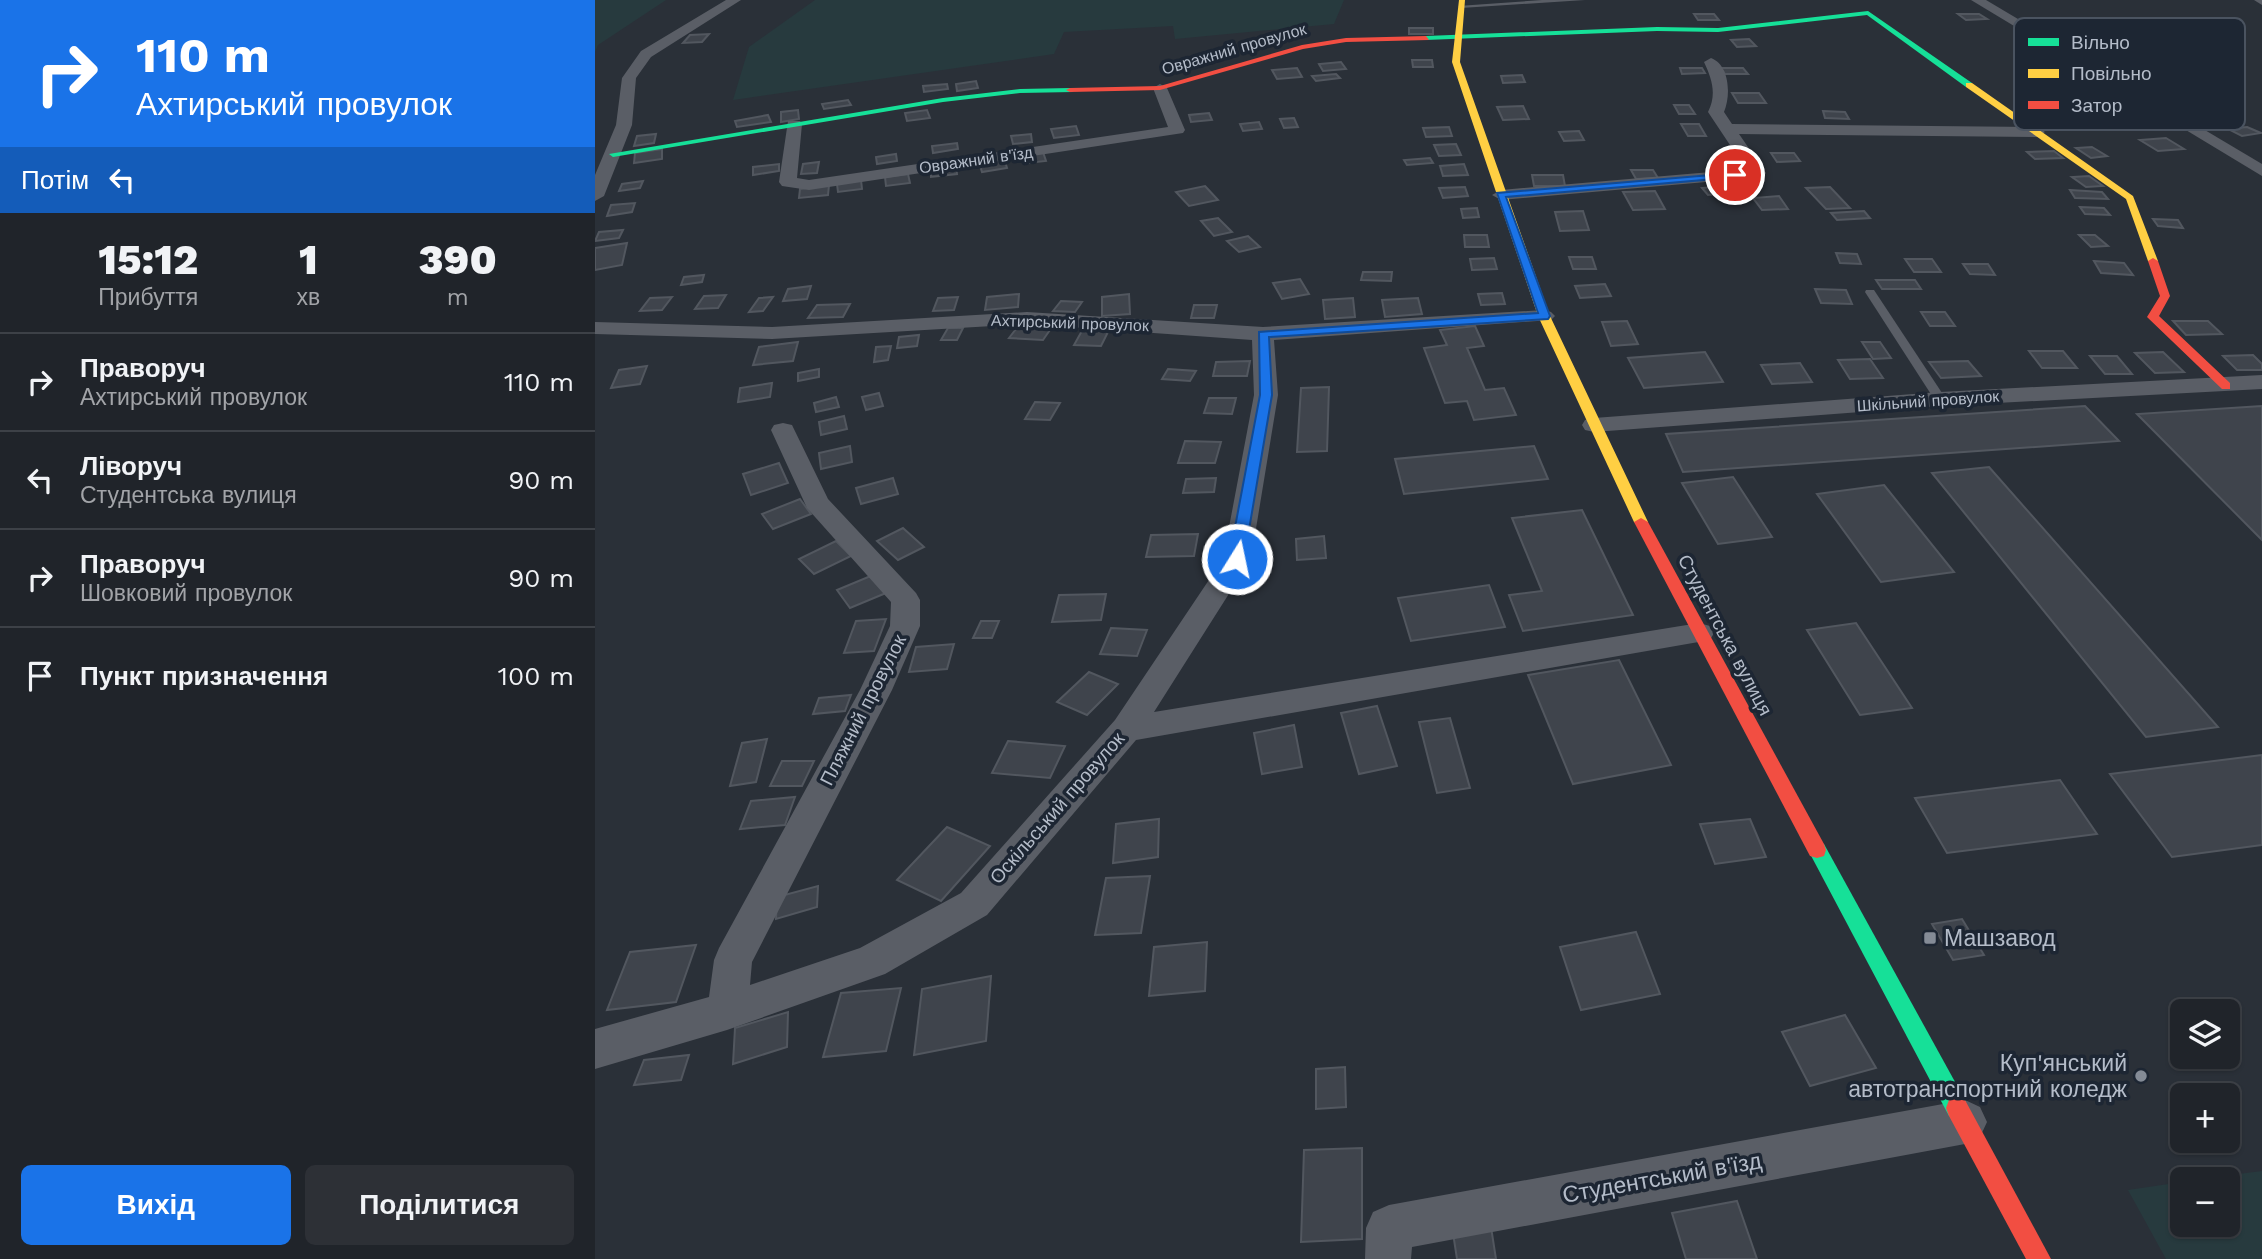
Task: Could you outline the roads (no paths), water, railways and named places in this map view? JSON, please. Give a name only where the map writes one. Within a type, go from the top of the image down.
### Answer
[{"type":"street","points":[[595,196],[625,125],[629,78],[646,54],[735,0]]},
{"type":"street","points":[[1977,0],[2014,22]]},
{"type":"street","name":"Студентська вулиця","points":[[1462,3],[1456,62],[1544,316],[1594,425],[1617,475],[1699,632],[2039,1259]]},
{"type":"street","name":"Овражний провулок","points":[[613,154],[943,100],[1020,91],[1160,88],[1302,47],[1346,40],[1528,36],[1657,29],[1718,30],[1868,13],[2014,116]]},
{"type":"street","points":[[1500,195],[1757,173],[1716,112],[1723,99],[1719,79],[1711,62]]},
{"type":"street","name":"Овражний в'їзд","points":[[794,124],[788,182],[809,185],[1177,130],[1160,88]]},
{"type":"street","points":[[1728,129],[2037,132],[2130,198],[2165,296],[2153,317],[2226,386]]},
{"type":"street","points":[[2194,130],[2262,171]]},
{"type":"street","name":"Ахтирський провулок","points":[[595,328],[772,333],[1027,318],[1263,334],[1544,316]]},
{"type":"street","name":"Оскільський провулок","points":[[595,1049],[727,1011],[871,962],[974,904],[1126,729],[1237,559],[1266,395],[1263,334]]},
{"type":"street","name":"Шкільний провулок","points":[[1594,425],[1940,399],[2262,382]]},
{"type":"street","name":"Пляжний провулок","points":[[727,1011],[733,960],[876,690],[905,626],[906,600],[816,502],[783,430]]},
{"type":"street","points":[[1126,729],[1699,632]]},
{"type":"street","name":"Студентський в'їзд","points":[[1388,1259],[1389,1228],[1965,1122]]},
{"type":"lane","points":[[1462,3],[1582,0]]},
{"type":"lane","points":[[1870,292],[1940,399]]},
{"type":"place","name":"Машзавод","points":[[1930,938]]},
{"type":"place","name":"Куп'янський автотранспортний коледж","points":[[2141,1076]]}]
